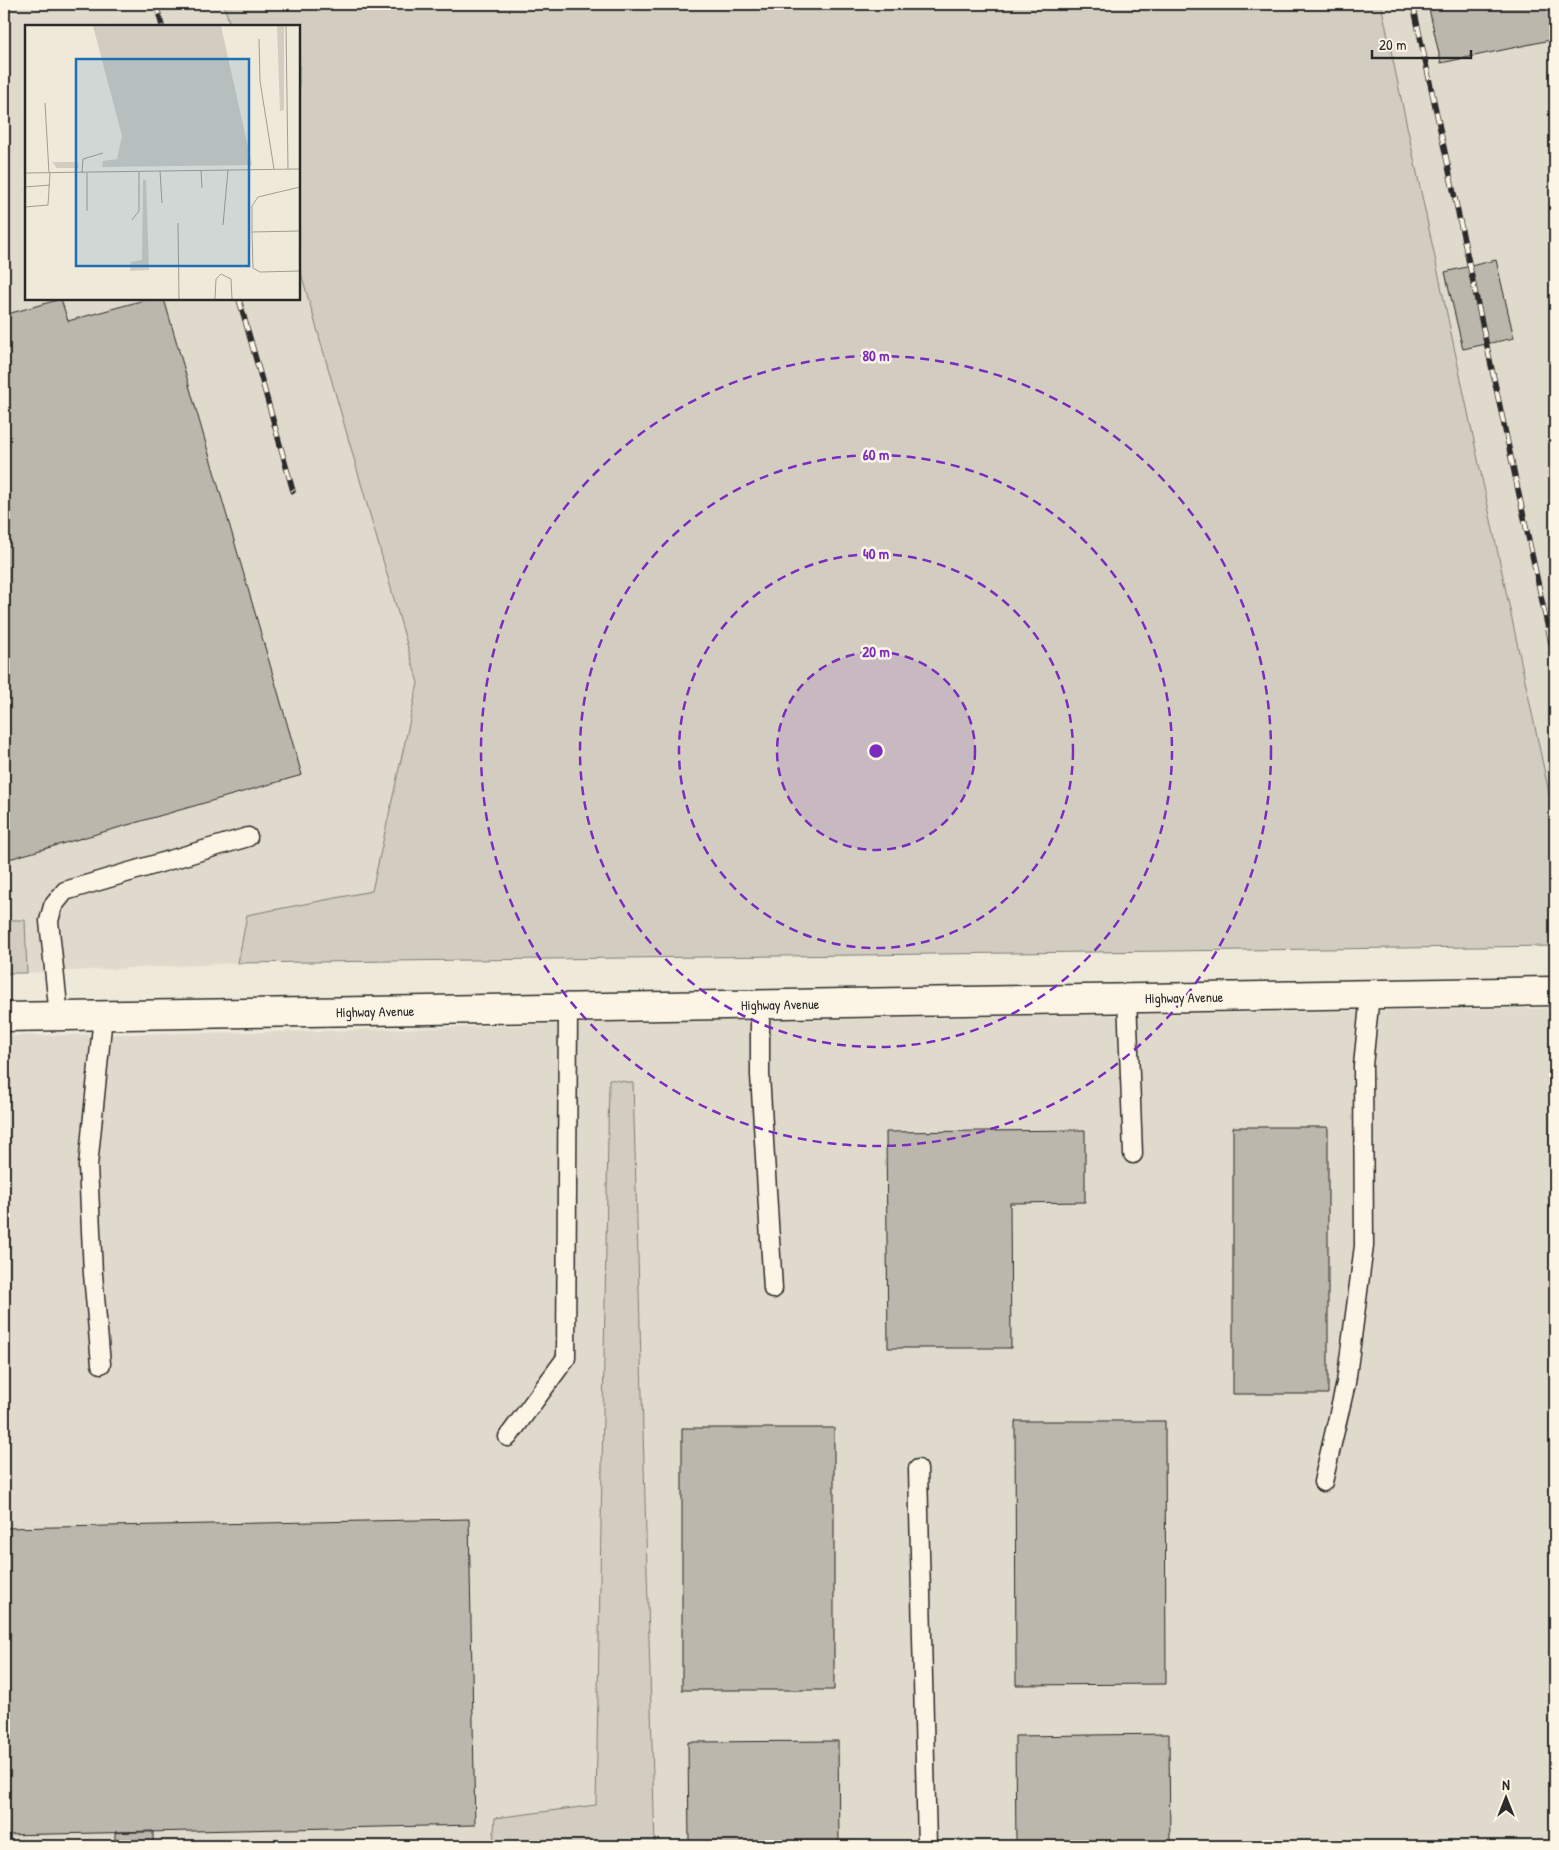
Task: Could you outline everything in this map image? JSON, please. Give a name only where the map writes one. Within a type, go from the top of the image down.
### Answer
[{"type":"street","name":"Highway Avenue","points":[[4,1017],[1555,991]]},
{"type":"lane","points":[[59,1016],[50,921],[53,906],[65,891],[248,837]]},
{"type":"lane","points":[[1323,1482],[1346,1382],[1364,1246],[1363,1066],[1370,994]]},
{"type":"lane","points":[[1127,998],[1133,1154]]},
{"type":"lane","points":[[760,1004],[760,1075],[773,1289]]},
{"type":"lane","points":[[508,1437],[566,1358],[568,1008]]},
{"type":"lane","points":[[101,1364],[93,1274],[88,1166],[103,1016]]},
{"type":"lane","points":[[918,1469],[927,1846]]},
{"type":"shaded area","points":[[4,4],[224,4],[230,25],[25,25],[25,300],[300,300],[300,270],[418,683],[372,892],[247,915],[238,963],[27,973],[25,920],[4,920]]},
{"type":"shaded area","points":[[224,4],[1381,4],[1555,821],[1555,946],[238,963],[247,915],[372,891],[418,683],[300,270],[300,25],[230,25]]},
{"type":"shaded area","points":[[1381,4],[1555,4],[1555,821]]},
{"type":"shaded area","points":[[4,920],[25,920],[27,973],[4,973]]},
{"type":"shaded area","points":[[1555,1008],[1555,1846],[655,1846],[633,1083],[609,1079],[596,1806],[495,1818],[493,1846],[4,1846],[4,1036],[320,1031],[607,1023]]},
{"type":"shaded area","points":[[609,1079],[633,1083],[655,1846],[493,1846],[495,1818],[596,1805]]},
{"type":"building","points":[[1428,4],[1555,4],[1555,39],[1441,63]]},
{"type":"building","points":[[1496,260],[1514,338],[1463,349],[1445,272]]},
{"type":"building","points":[[61,300],[68,321],[144,300],[164,300],[302,775],[9,859],[4,840],[4,315]]},
{"type":"building","points":[[1233,1127],[1328,1127],[1328,1394],[1233,1394]]},
{"type":"building","points":[[1085,1130],[1085,1202],[1010,1203],[1011,1348],[888,1348],[886,1132]]},
{"type":"building","points":[[1015,1421],[1165,1421],[1166,1684],[1016,1685]]},
{"type":"building","points":[[682,1428],[834,1428],[834,1690],[682,1690]]},
{"type":"building","points":[[469,1519],[475,1825],[4,1835],[4,1528]]},
{"type":"building","points":[[1169,1734],[1170,1846],[1016,1846],[1015,1736]]},
{"type":"building","points":[[838,1741],[839,1846],[689,1846],[688,1742]]},
{"type":"building","points":[[153,1831],[153,1846],[115,1846],[115,1832]]},
{"type":"railway","points":[[156,4],[162,25]]},
{"type":"railway","points":[[1413,4],[1555,661]]},
{"type":"railway","points":[[239,300],[293,491]]}]
